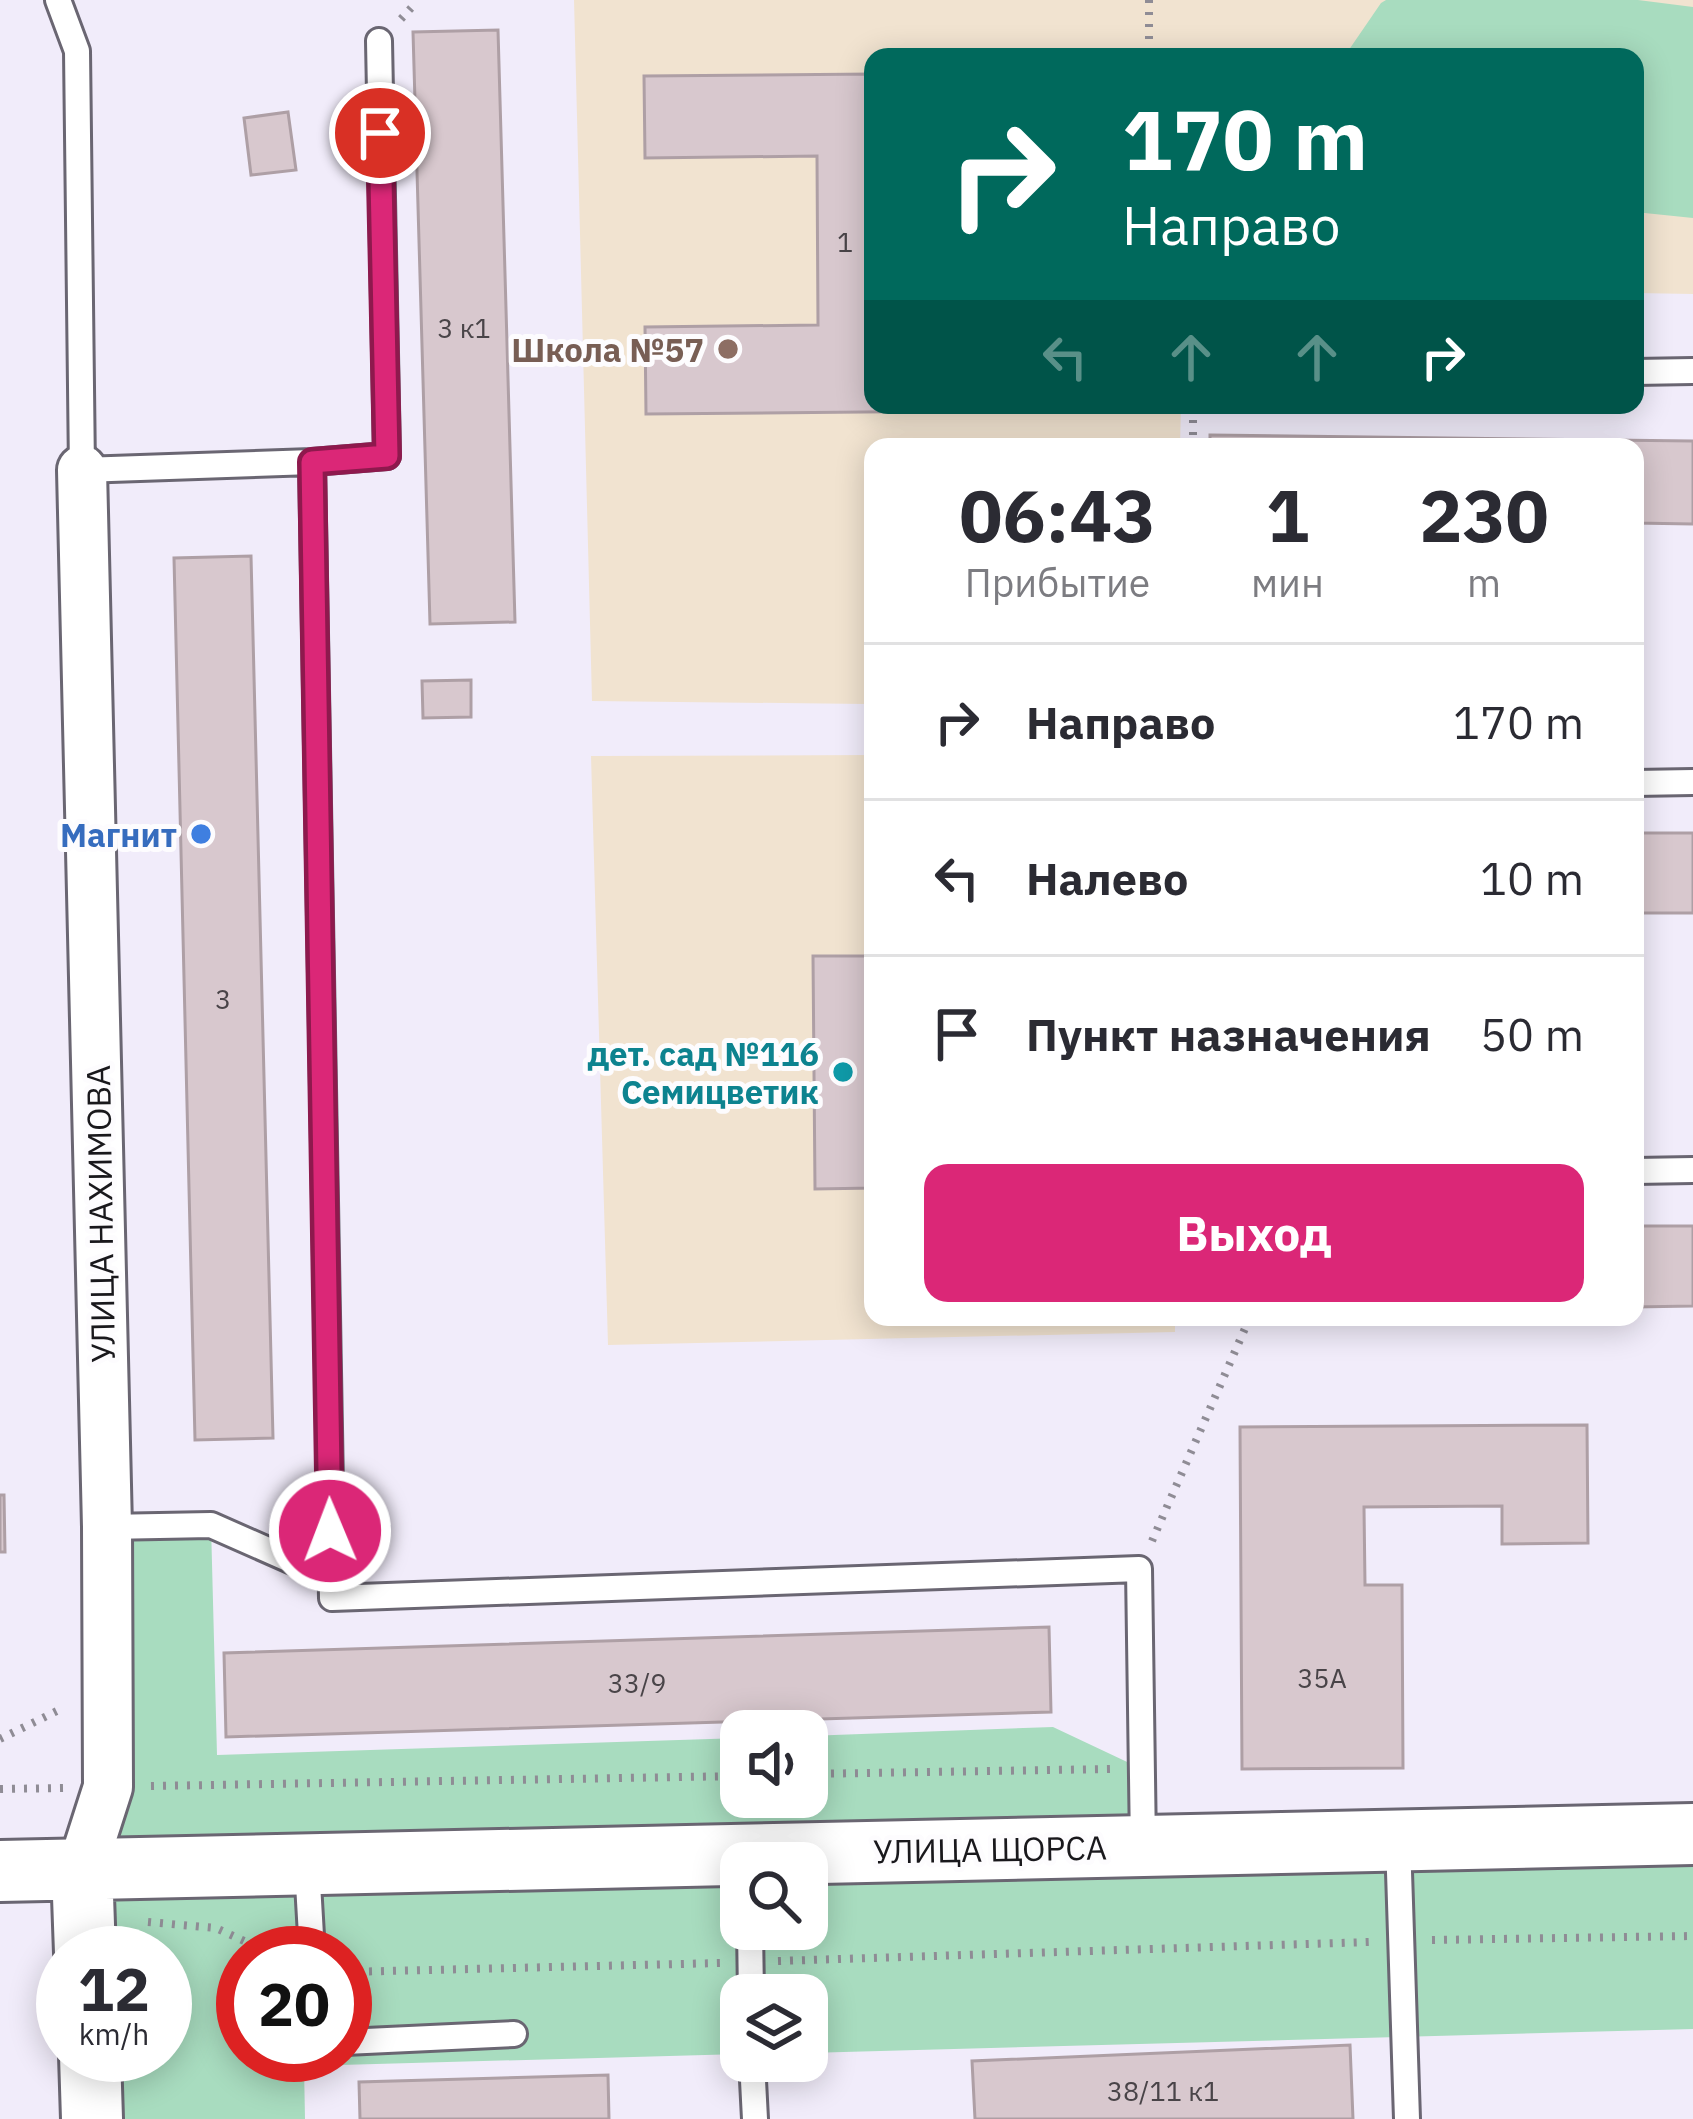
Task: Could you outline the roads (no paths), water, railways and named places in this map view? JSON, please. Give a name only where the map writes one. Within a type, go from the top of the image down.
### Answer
[{"type":"street","name":"УЛИЦА НАХИМОВА","points":[[82,470],[108,1686],[108,1787],[82,1868],[84,1926]]},
{"type":"street","name":"УЛИЦА ЩОРСА","points":[[828,1856],[1693,1834]]},
{"type":"street","name":"УЛИЦА ЩОРСА","points":[[0,1871],[720,1858]]},
{"type":"street","points":[[91,2082],[92,2119]]},
{"type":"lane","points":[[58,0],[76,51],[82,470],[387,456],[379,41]]},
{"type":"lane","points":[[1644,372],[1693,371]]},
{"type":"lane","points":[[312,462],[332,1598],[1139,1569],[1143,1846]]},
{"type":"lane","points":[[1644,783],[1693,782]]},
{"type":"lane","points":[[1644,1171],[1693,1170]]},
{"type":"lane","points":[[107,1527],[211,1525],[331,1578]]},
{"type":"lane","points":[[1398,1838],[1406,2119]]},
{"type":"lane","points":[[307,1863],[310,1926]]},
{"type":"lane","points":[[372,2041],[514,2033]]},
{"type":"lane","points":[[753,2082],[755,2119]]},
{"type":"place","name":"Школа №57","points":[[728,349]]},
{"type":"place","name":"Магнит","points":[[201,834]]},
{"type":"place","name":"дет. сад №116 Семицветик","points":[[843,1072]]}]
